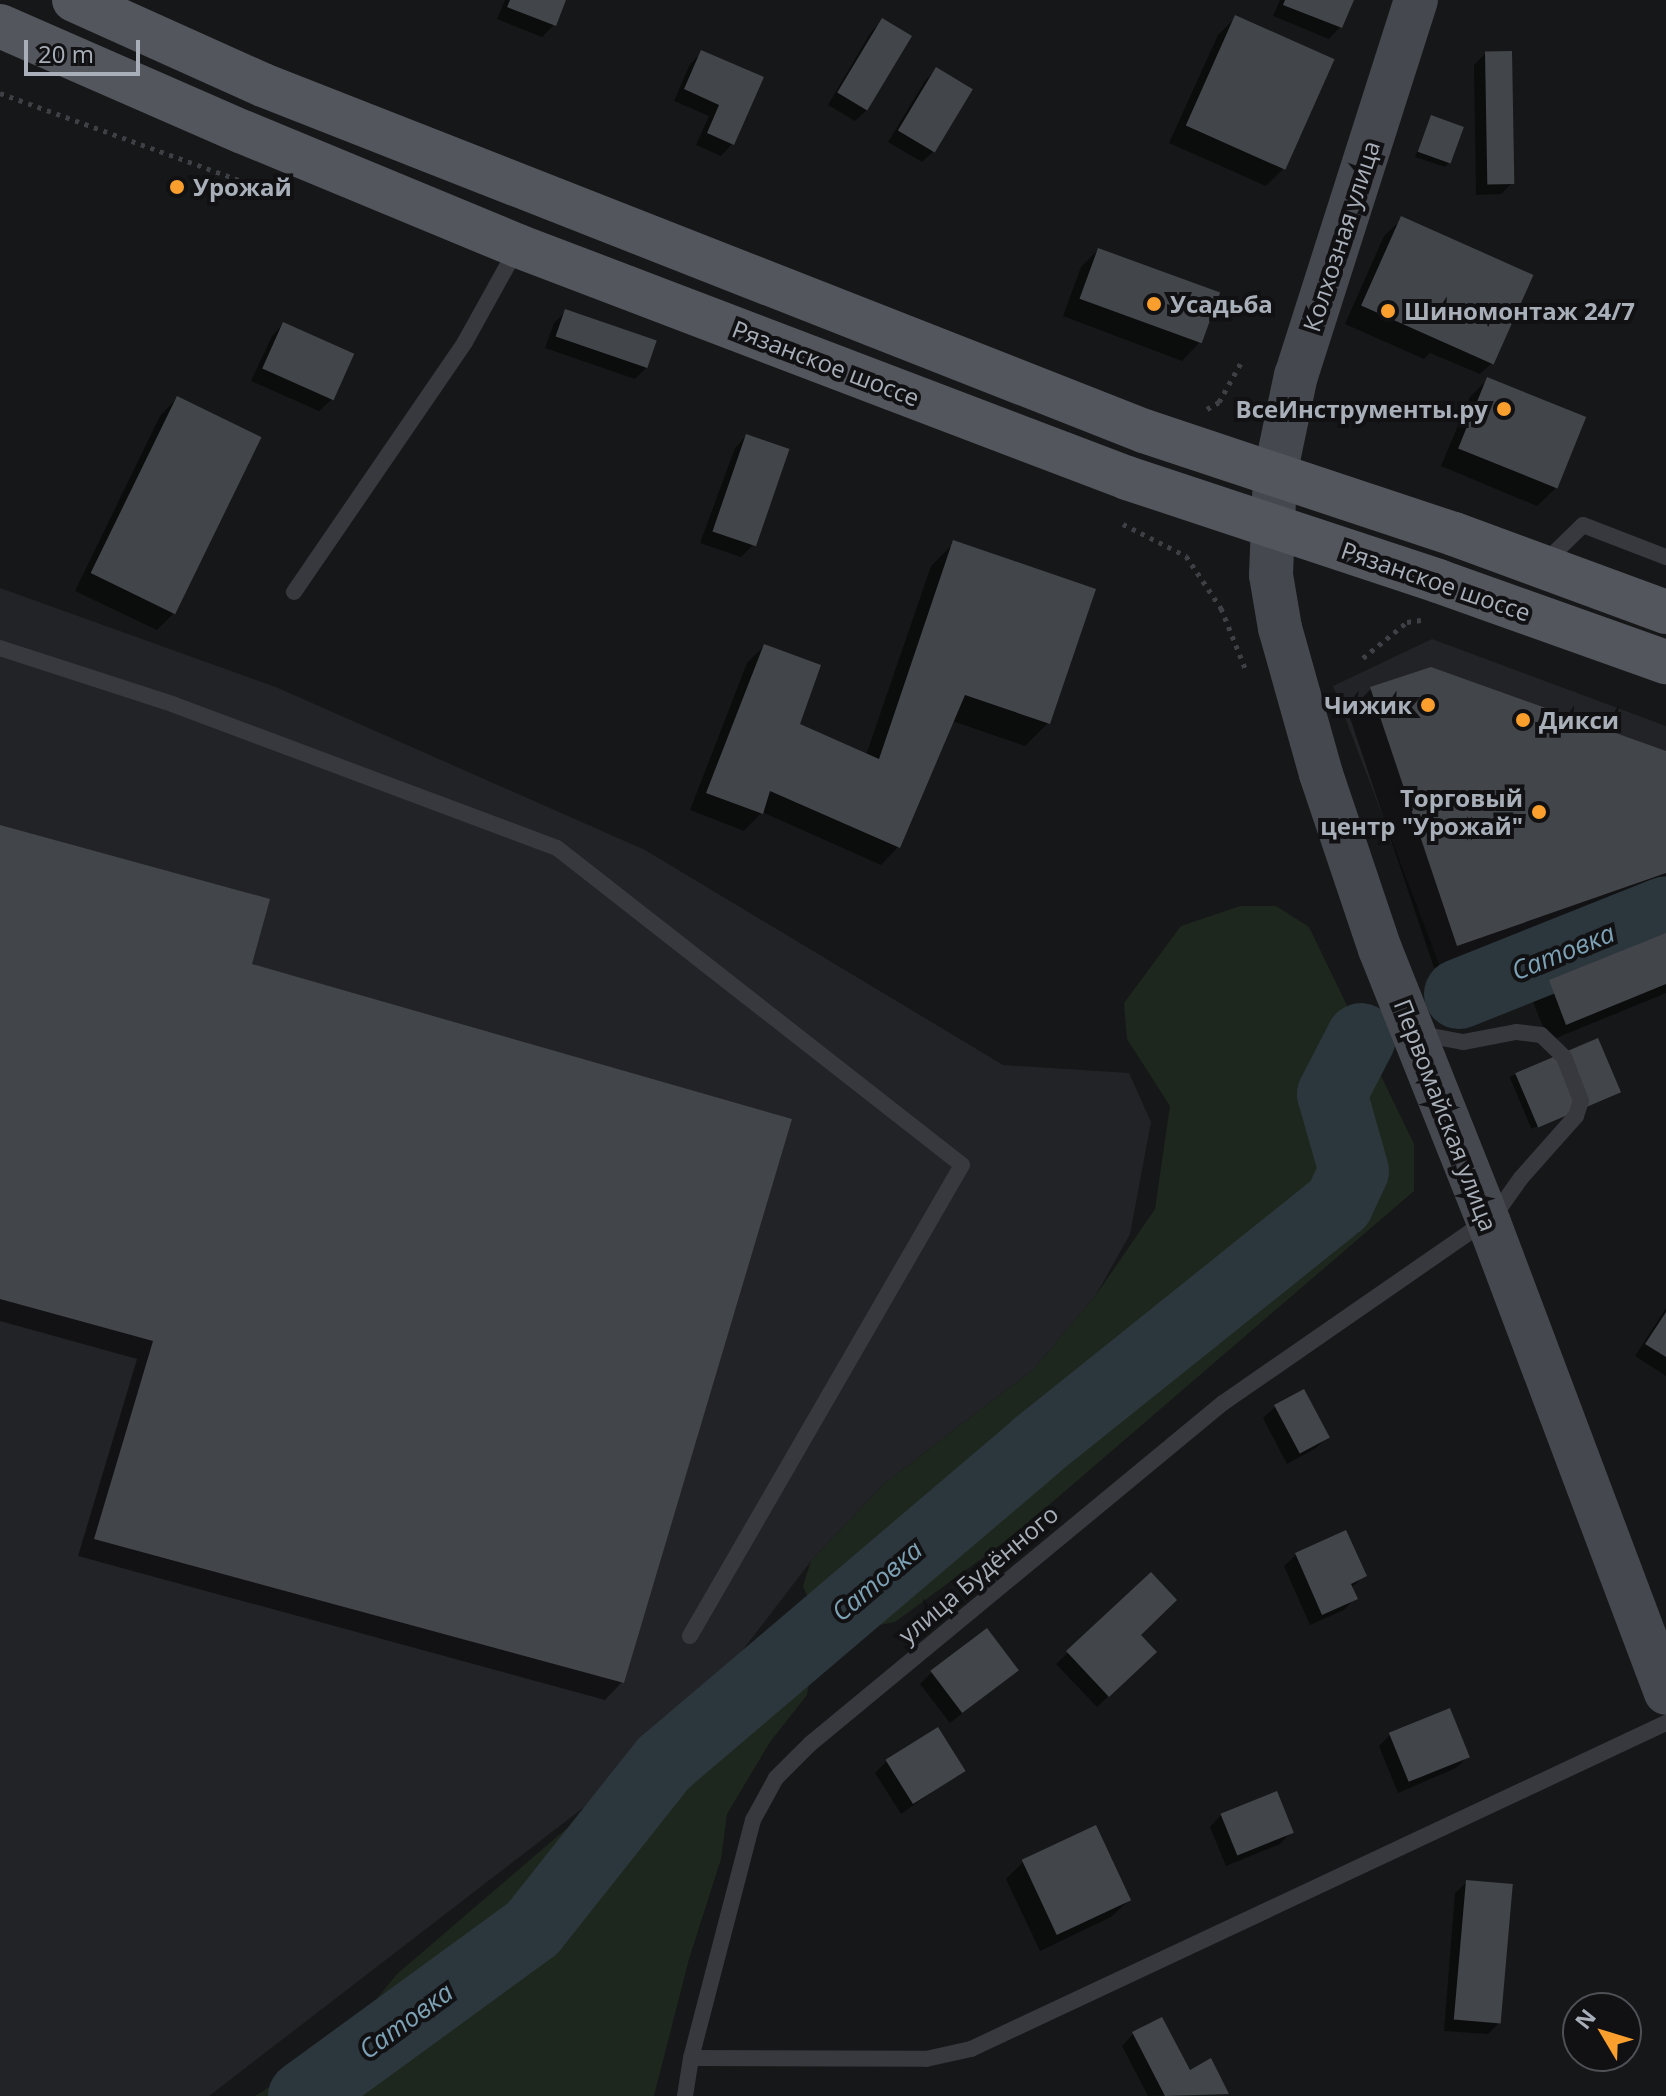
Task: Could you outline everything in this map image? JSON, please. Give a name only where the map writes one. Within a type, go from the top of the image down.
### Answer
[{"type":"main road","name":"Рязанское шоссе","points":[[74,0],[263,85],[1144,431],[1541,566],[1666,612]]},
{"type":"main road","name":"Колхозная улица","points":[[1271,525],[1275,475],[1296,375],[1416,0]]},
{"type":"main road","name":"Рязанское шоссе","points":[[0,26],[243,132],[518,246],[1127,478],[1666,662]]},
{"type":"main road","name":"Первомайская улица","points":[[1271,525],[1271,575],[1284,643],[1326,789],[1380,949],[1489,1223],[1666,1693]]},
{"type":"lane","points":[[294,592],[465,342],[518,246]]},
{"type":"lane","points":[[1541,566],[1583,525],[1666,557]]},
{"type":"lane","points":[[0,648],[172,704],[557,848],[962,1165],[690,1636]]},
{"type":"lane","points":[[1415,1033],[1463,1042],[1516,1032],[1541,1035],[1564,1057],[1581,1101],[1576,1116],[1521,1178],[1489,1223]]},
{"type":"lane","name":"улица Будённого","points":[[685,2096],[691,2058],[753,1820],[776,1778],[810,1744],[1223,1403],[1470,1232],[1489,1223]]},
{"type":"lane","points":[[691,2058],[926,2059],[971,2049],[1666,1723]]},
{"type":"path","points":[[1199,413],[1219,402],[1243,359]]},
{"type":"path","points":[[1113,519],[1186,556],[1221,608]]},
{"type":"path","points":[[1363,658],[1407,622],[1425,619]]},
{"type":"shaded area","points":[[0,588],[278,688],[645,850],[1003,1065],[1129,1073],[1151,1122],[1130,1234],[1096,1295],[1034,1369],[885,1483],[811,1561],[703,1702],[657,1751],[209,2096],[0,2096]]},
{"type":"shaded area","name":"Торговый центр \"Урожай\"","points":[[1432,639],[1666,726],[1666,890],[1446,982],[1333,686]]},
{"type":"shaded area","points":[[1240,906],[1276,906],[1309,927],[1414,1144],[1414,1191],[1014,1535],[895,1622],[844,1632],[811,1606],[803,1586],[811,1561],[885,1483],[1034,1369],[1096,1295],[1155,1209],[1170,1106],[1127,1039],[1124,1003],[1181,926]]},
{"type":"shaded area","points":[[782,1642],[812,1667],[807,1695],[770,1742],[727,1814],[721,1859],[689,1959],[654,2096],[255,2096],[318,2056],[361,2018],[397,1974],[657,1751],[709,1696],[752,1659]]},
{"type":"building","points":[[510,0],[566,0],[556,26],[507,7]]},
{"type":"building","points":[[1285,0],[1354,0],[1342,28],[1283,5]]},
{"type":"building","points":[[1235,15],[1335,59],[1285,170],[1186,126]]},
{"type":"building","points":[[882,18],[912,36],[867,111],[837,93]]},
{"type":"building","points":[[701,50],[764,77],[734,145],[707,133],[719,105],[684,89]]},
{"type":"building","points":[[1485,51],[1512,51],[1514,184],[1487,184]]},
{"type":"building","points":[[936,67],[973,89],[935,153],[898,130]]},
{"type":"building","points":[[1431,115],[1464,127],[1451,164],[1418,152]]},
{"type":"building","points":[[1401,216],[1533,275],[1494,365],[1361,306]]},
{"type":"building","points":[[1098,248],[1220,292],[1202,343],[1080,299]]},
{"type":"building","points":[[565,309],[657,341],[647,368],[556,336]]},
{"type":"building","points":[[283,322],[354,354],[334,400],[262,369]]},
{"type":"building","points":[[1487,377],[1586,417],[1557,488],[1458,448]]},
{"type":"building","points":[[177,396],[261,437],[175,614],[91,573]]},
{"type":"building","points":[[746,434],[789,449],[756,546],[712,531]]},
{"type":"building","points":[[953,540],[1096,589],[1050,724],[965,695],[900,848],[770,791],[763,814],[706,793],[764,644],[821,665],[800,724],[879,759]]},
{"type":"building","name":"Торговый центр \"Урожай\"","points":[[1431,667],[1666,751],[1666,873],[1457,946],[1370,687]]},
{"type":"building","points":[[0,825],[270,899],[252,964],[792,1119],[624,1683],[94,1539],[153,1341],[0,1299]]},
{"type":"building","points":[[1666,933],[1666,984],[1566,1025],[1549,980]]},
{"type":"building","points":[[1598,1038],[1621,1092],[1538,1127],[1515,1073]]},
{"type":"building","points":[[1666,1312],[1666,1357],[1645,1344]]},
{"type":"building","points":[[1304,1389],[1330,1438],[1300,1454],[1274,1405]]},
{"type":"building","points":[[1346,1530],[1367,1576],[1351,1584],[1358,1599],[1322,1615],[1295,1553]]},
{"type":"building","points":[[1151,1572],[1177,1600],[1141,1635],[1157,1652],[1109,1697],[1066,1651]]},
{"type":"building","points":[[987,1628],[1019,1670],[962,1713],[930,1671]]},
{"type":"building","points":[[1450,1708],[1470,1757],[1409,1782],[1389,1733]]},
{"type":"building","points":[[938,1727],[966,1771],[913,1804],[885,1760]]},
{"type":"building","points":[[1277,1791],[1294,1833],[1237,1856],[1220,1814]]},
{"type":"building","points":[[1096,1825],[1131,1900],[1057,1935],[1022,1860]]},
{"type":"building","points":[[1466,1880],[1513,1884],[1501,2024],[1454,2019]]},
{"type":"building","points":[[1162,2017],[1190,2070],[1211,2058],[1229,2094],[1165,2096],[1132,2032]]},
{"type":"waterway","name":"Сатовка","points":[[1459,994],[1666,911]]},
{"type":"waterway","name":"Сатовка","points":[[303,2096],[533,1928],[664,1763],[1036,1446],[1339,1203],[1354,1171],[1332,1094],[1361,1038]]},
{"type":"place","name":"Урожай","points":[[177,187]]},
{"type":"place","name":"Усадьба","points":[[1154,304]]},
{"type":"place","name":"Шиномонтаж 24/7","points":[[1388,311]]},
{"type":"place","name":"ВсеИнструменты.ру","points":[[1504,409]]},
{"type":"place","name":"Чижик","points":[[1428,705]]},
{"type":"place","name":"Дикси","points":[[1523,720]]},
{"type":"place","name":"Торговый центр \"Урожай\"","points":[[1539,812]]}]
